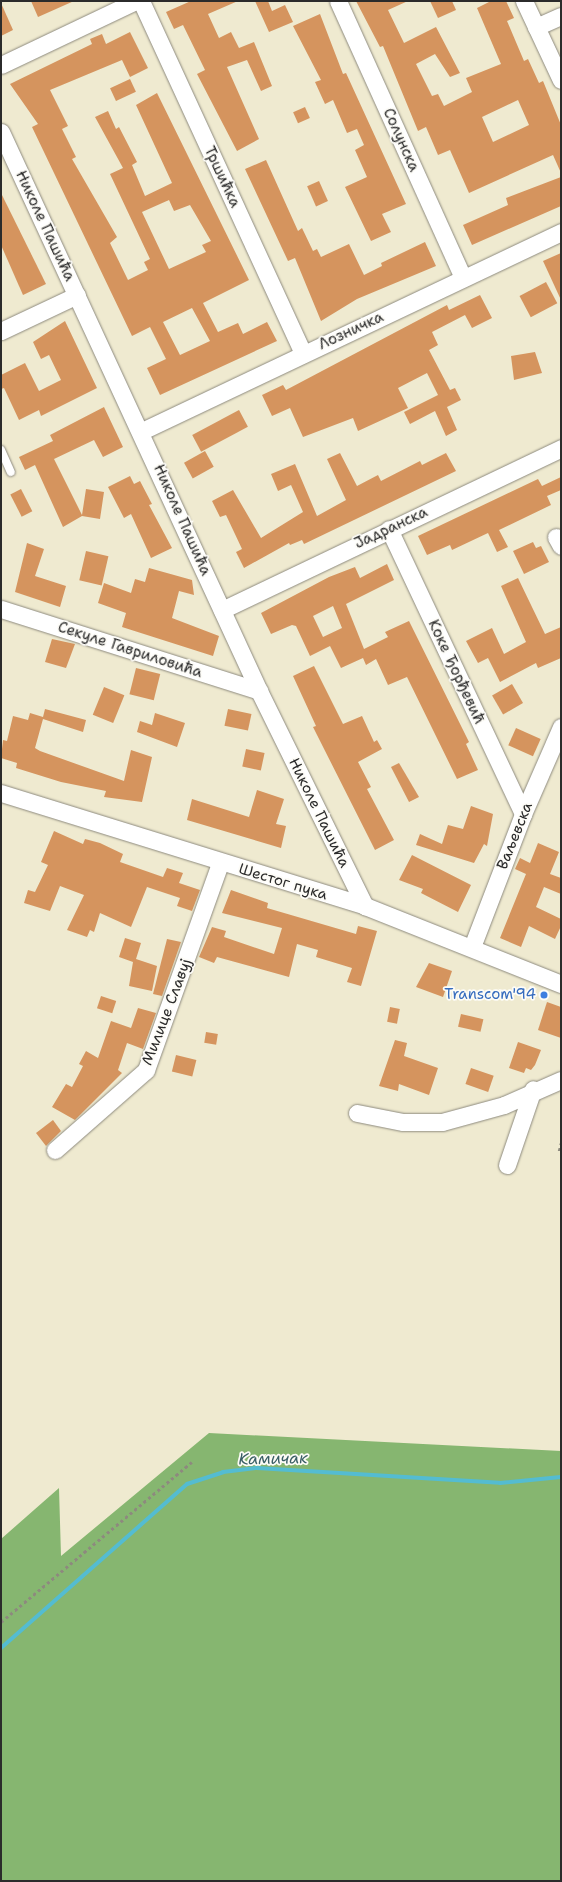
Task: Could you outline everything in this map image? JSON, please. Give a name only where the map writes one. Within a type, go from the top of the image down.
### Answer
[{"type":"street","points":[[1,65],[136,1]]},
{"type":"street","name":"Тршићка","points":[[141,1],[303,353]]},
{"type":"street","name":"Солунска","points":[[338,1],[463,278]]},
{"type":"street","points":[[524,1],[561,80]]},
{"type":"street","points":[[536,27],[561,16]]},
{"type":"street","name":"Николе Пашића","points":[[1,135],[142,431],[260,691],[365,906]]},
{"type":"street","name":"Лозничка","points":[[142,431],[303,353],[561,232]]},
{"type":"street","points":[[1,331],[77,295]]},
{"type":"street","name":"Јадранска","points":[[222,610],[561,448]]},
{"type":"street","name":"Коке Ђорђевић","points":[[389,529],[522,814]]},
{"type":"street","name":"Секуле Гавриловића","points":[[1,609],[260,691]]},
{"type":"street","name":"Ваљевска","points":[[472,947],[522,814],[561,726]]},
{"type":"street","name":"Шестог пука","points":[[1,793],[220,863],[365,906],[472,947],[561,984]]},
{"type":"street","name":"Милице Славуј","points":[[55,1150],[146,1070],[220,863]]},
{"type":"street","points":[[357,1113],[403,1122],[442,1122],[504,1105],[534,1089],[561,1080]]},
{"type":"street","points":[[507,1165],[534,1089]]},
{"type":"lane","points":[[1,450],[11,472]]},
{"type":"path","points":[[559,1151],[561,1143]]},
{"type":"path","points":[[1,1622],[192,1462]]},
{"type":"green space","points":[[209,1433],[561,1451],[561,1881],[1,1881],[1,1539],[59,1488],[61,1556]]},
{"type":"building","points":[[31,1],[74,1],[38,17]]},
{"type":"building","points":[[191,1],[238,1],[208,14],[219,38],[231,32],[239,48],[254,42],[272,86],[261,91],[247,60],[227,67],[259,139],[237,151],[197,74],[205,70],[183,25],[174,29],[166,12]]},
{"type":"building","points":[[255,1],[268,1],[272,11],[285,5],[293,22],[269,32]]},
{"type":"building","points":[[356,1],[408,1],[388,10],[404,43],[436,27],[460,73],[450,77],[435,54],[416,64],[432,96],[438,94],[444,106],[472,92],[466,78],[501,64],[477,8],[491,1],[506,1],[514,18],[507,21],[524,61],[528,59],[539,83],[543,81],[561,125],[561,173],[553,155],[469,193],[450,150],[438,155],[426,127],[418,131],[383,46],[380,47]],"holes":[[[518,100],[529,125],[493,142],[482,117]]]},
{"type":"building","points":[[430,1],[452,1],[456,10],[438,18]]},
{"type":"building","points":[[1,3],[13,30],[1,36]]},
{"type":"building","points":[[320,14],[343,74],[346,73],[406,204],[382,214],[391,232],[371,241],[345,187],[367,177],[355,150],[364,145],[357,129],[347,133],[333,100],[325,104],[315,82],[321,80],[293,26]]},
{"type":"building","points":[[130,32],[148,68],[130,77],[122,60],[50,90],[68,126],[62,129],[76,157],[72,159],[117,237],[110,243],[128,280],[148,270],[144,262],[150,259],[110,174],[123,168],[95,117],[108,111],[116,129],[119,127],[137,162],[132,165],[145,196],[172,183],[136,105],[157,93],[249,280],[203,303],[218,332],[238,323],[243,334],[267,322],[277,341],[160,395],[147,368],[166,359],[150,327],[132,336],[32,127],[38,124],[10,84],[92,44],[90,39],[102,34],[106,44]],"holes":[[[169,200],[174,211],[190,205],[211,241],[202,245],[206,252],[169,269],[142,212]],[[192,308],[210,341],[180,355],[163,322]]]},
{"type":"building","points":[[130,79],[136,92],[116,101],[110,88]]},
{"type":"building","points":[[305,107],[310,118],[298,123],[293,112]]},
{"type":"building","points":[[266,160],[298,231],[302,228],[313,251],[317,249],[321,257],[349,244],[364,275],[382,266],[381,263],[425,242],[436,266],[357,299],[321,321],[295,258],[288,261],[245,169]]},
{"type":"building","points":[[561,177],[561,206],[472,245],[463,225],[508,205],[506,198]]},
{"type":"building","points":[[319,181],[328,201],[316,206],[307,186]]},
{"type":"building","points":[[1,193],[46,284],[23,295],[1,245]]},
{"type":"building","points":[[561,253],[561,300],[543,261]]},
{"type":"building","points":[[546,282],[557,303],[531,317],[520,296]]},
{"type":"building","points":[[480,295],[492,318],[472,328],[465,315],[432,332],[438,345],[429,350],[450,390],[455,388],[461,400],[447,407],[457,430],[446,436],[435,411],[410,424],[404,412],[438,395],[427,373],[398,388],[408,408],[358,431],[353,418],[303,437],[290,408],[272,416],[262,395],[283,385],[286,390],[447,305],[449,310]]},
{"type":"building","points":[[65,321],[97,388],[41,416],[39,410],[19,420],[4,388],[1,389],[1,375],[25,363],[39,391],[61,380],[49,355],[41,359],[33,342]]},
{"type":"building","points":[[535,352],[542,373],[514,380],[511,356]]},
{"type":"building","points":[[104,407],[123,447],[103,457],[94,440],[54,459],[82,515],[86,489],[104,492],[100,519],[82,516],[63,527],[35,465],[25,470],[19,457],[53,441],[50,435]]},
{"type":"building","points":[[239,410],[248,427],[201,452],[192,435]]},
{"type":"building","points":[[205,451],[214,467],[193,478],[184,463]]},
{"type":"building","points":[[340,453],[357,486],[378,475],[381,481],[420,461],[422,465],[446,453],[456,471],[304,544],[302,540],[290,545],[289,543],[244,568],[236,552],[242,549],[226,515],[220,517],[212,501],[233,490],[261,538],[303,512],[291,485],[278,491],[271,474],[295,464],[317,516],[346,500],[327,459]]},
{"type":"building","points":[[130,476],[134,484],[140,481],[152,504],[149,505],[172,548],[151,558],[131,514],[124,518],[108,487]]},
{"type":"building","points":[[561,477],[561,490],[547,496],[551,505],[499,530],[508,547],[497,552],[488,533],[452,550],[450,545],[427,555],[418,536],[538,479],[542,486]]},
{"type":"building","points":[[21,489],[32,511],[22,517],[10,494]]},
{"type":"building","points":[[533,542],[536,548],[541,546],[549,562],[524,574],[513,551]]},
{"type":"building","points":[[27,543],[44,549],[35,576],[66,586],[60,607],[15,592]]},
{"type":"building","points":[[86,551],[108,556],[102,585],[79,580]]},
{"type":"building","points":[[387,564],[394,580],[346,604],[364,649],[388,637],[385,632],[409,621],[469,742],[466,744],[478,770],[457,779],[407,677],[388,685],[376,659],[366,665],[363,658],[341,668],[330,646],[310,656],[296,626],[292,625],[271,634],[261,613],[329,577],[355,567],[360,578]],"holes":[[[333,606],[342,628],[323,637],[313,616]]]},
{"type":"building","points":[[149,568],[192,580],[194,595],[179,591],[172,618],[219,636],[213,656],[122,627],[126,613],[98,603],[104,583],[131,593],[135,579],[145,582]]},
{"type":"building","points":[[518,578],[545,634],[561,627],[561,658],[538,668],[536,663],[500,682],[488,658],[478,663],[466,641],[492,628],[504,654],[526,642],[501,586]]},
{"type":"building","points":[[52,639],[75,644],[66,668],[45,662]]},
{"type":"building","points":[[314,666],[343,724],[362,716],[374,742],[377,740],[382,749],[358,762],[371,787],[367,789],[394,840],[375,850],[313,727],[316,726],[293,676]]},
{"type":"building","points":[[136,668],[160,674],[154,700],[129,694]]},
{"type":"building","points":[[512,684],[523,703],[503,715],[492,696]]},
{"type":"building","points":[[104,687],[124,695],[113,723],[93,715]]},
{"type":"building","points":[[45,709],[86,720],[83,732],[43,719],[35,748],[40,751],[124,781],[131,750],[152,757],[142,802],[104,797],[106,791],[61,782],[16,768],[17,763],[1,758],[3,740],[7,741],[13,716],[28,720],[30,713],[43,717]]},
{"type":"building","points":[[228,709],[251,714],[248,731],[224,726]]},
{"type":"building","points":[[155,713],[185,723],[177,747],[137,732],[140,721],[152,725]]},
{"type":"building","points":[[516,728],[541,739],[533,756],[508,745]]},
{"type":"building","points":[[246,749],[265,753],[261,771],[242,767]]},
{"type":"building","points":[[399,763],[419,797],[409,802],[391,767]]},
{"type":"building","points":[[257,790],[284,799],[276,824],[286,826],[281,848],[187,820],[192,799],[249,817]]},
{"type":"building","points":[[471,806],[493,814],[487,846],[484,844],[474,863],[416,845],[420,834],[442,844],[448,825],[463,829]]},
{"type":"building","points":[[54,831],[83,844],[85,839],[100,843],[123,854],[120,862],[163,877],[167,868],[183,873],[179,883],[200,890],[192,911],[177,906],[180,898],[147,887],[131,927],[100,913],[94,932],[90,930],[87,937],[67,930],[84,895],[60,886],[50,911],[24,903],[28,890],[35,892],[48,865],[41,862]]},
{"type":"building","points":[[538,843],[559,852],[550,874],[561,878],[561,894],[544,887],[536,907],[561,919],[561,926],[555,939],[529,926],[521,947],[500,938],[526,874],[515,869],[520,858],[530,863]]},
{"type":"building","points":[[412,855],[471,885],[458,912],[421,893],[423,889],[399,880]]},
{"type":"building","points":[[231,890],[268,903],[267,908],[356,934],[358,926],[377,931],[361,986],[347,982],[352,968],[316,957],[318,950],[297,944],[289,977],[217,957],[214,963],[199,957],[212,927],[226,931],[224,937],[274,954],[282,928],[222,913]]},
{"type":"building","points":[[125,938],[141,943],[136,959],[157,966],[152,991],[129,986],[133,962],[119,957]]},
{"type":"building","points":[[167,939],[181,942],[162,996],[153,994]]},
{"type":"building","points":[[429,963],[452,971],[443,997],[416,987]]},
{"type":"building","points":[[101,996],[116,1001],[112,1013],[97,1008]]},
{"type":"building","points":[[547,1002],[561,1007],[561,1038],[538,1030]]},
{"type":"building","points":[[390,1007],[400,1009],[397,1024],[387,1022]]},
{"type":"building","points":[[138,1008],[156,1013],[143,1049],[127,1043],[118,1070],[122,1073],[75,1120],[52,1107],[66,1084],[72,1087],[83,1066],[79,1064],[86,1051],[98,1058],[111,1021],[131,1028]]},
{"type":"building","points":[[461,1014],[483,1019],[480,1032],[458,1027]]},
{"type":"building","points":[[206,1032],[218,1034],[216,1045],[204,1043]]},
{"type":"building","points":[[395,1040],[407,1043],[404,1056],[438,1068],[429,1095],[399,1084],[398,1091],[379,1086]]},
{"type":"building","points":[[518,1042],[541,1050],[535,1065],[531,1070],[526,1068],[524,1073],[509,1068]]},
{"type":"building","points":[[176,1055],[196,1060],[192,1077],[172,1071]]},
{"type":"building","points":[[471,1068],[494,1076],[488,1092],[465,1084]]},
{"type":"building","points":[[53,1120],[61,1131],[46,1146],[36,1133]]},
{"type":"waterway","name":"Камичак","points":[[1,1648],[187,1484],[223,1472],[257,1468],[500,1483],[561,1477]]},
{"type":"place","name":"Transcom'94","points":[[544,995]]}]
